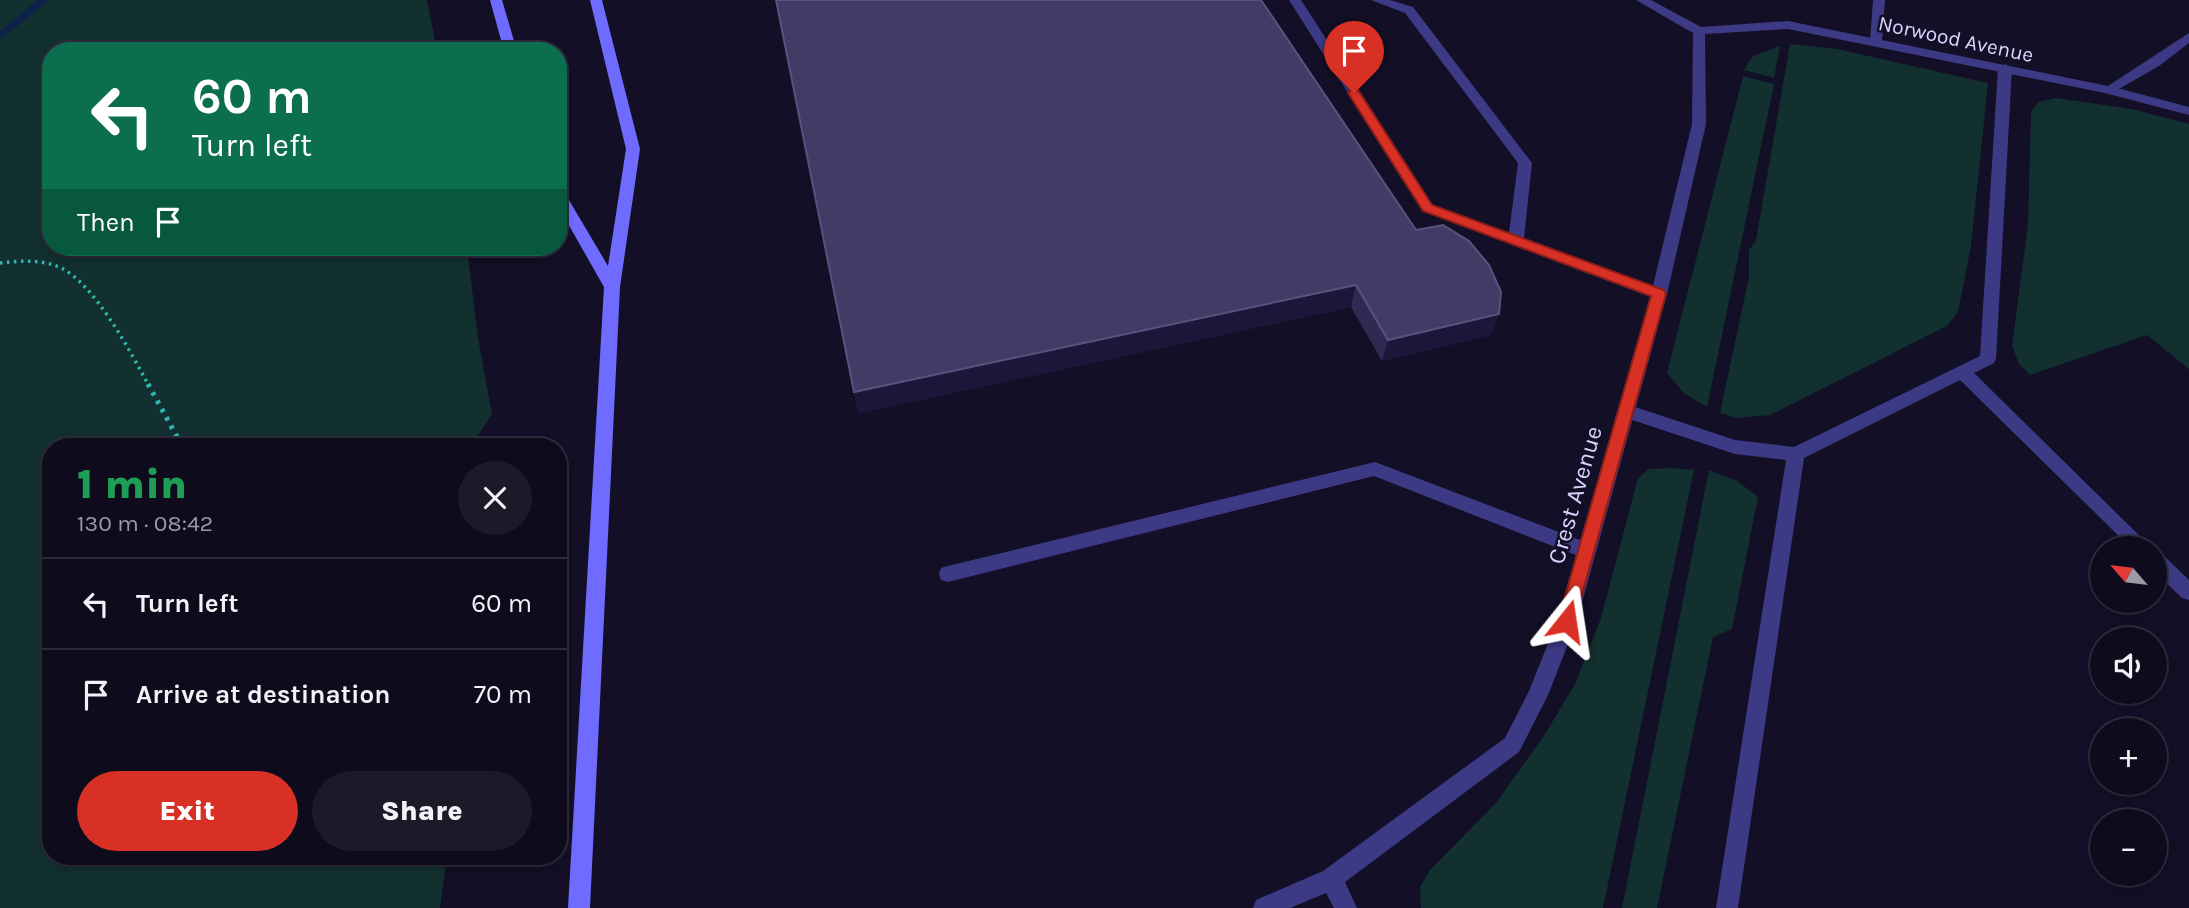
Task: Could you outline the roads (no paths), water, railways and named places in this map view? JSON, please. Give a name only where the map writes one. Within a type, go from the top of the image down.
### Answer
[{"type":"main road","points":[[496,0],[508,42]]},
{"type":"main road","points":[[579,908],[612,287],[633,149],[596,0]]},
{"type":"main road","points":[[567,209],[612,287]]},
{"type":"street","points":[[1295,0],[1428,208],[1659,294]]},
{"type":"street","points":[[1377,0],[1409,10],[1525,163],[1517,241]]},
{"type":"street","points":[[1642,0],[1699,30]]},
{"type":"street","points":[[1876,41],[1879,0]]},
{"type":"street","name":"Norwood Avenue","points":[[1699,30],[1788,25],[2110,90],[2189,111]]},
{"type":"street","name":"Crest Avenue","points":[[1264,908],[1331,878],[1512,746],[1538,695],[1567,621],[1659,294],[1699,124],[1699,30]]},
{"type":"street","points":[[2110,90],[2189,37]]},
{"type":"street","points":[[1626,411],[1735,447],[1796,454],[1988,359],[2005,68]]},
{"type":"street","points":[[1962,372],[2131,536]]},
{"type":"street","points":[[1727,908],[1796,454]]},
{"type":"street","points":[[948,574],[1374,469],[1586,551]]},
{"type":"street","points":[[2167,571],[2189,592]]},
{"type":"street","points":[[1331,878],[1346,908]]},
{"type":"waterway","points":[[0,37],[44,0]]}]
